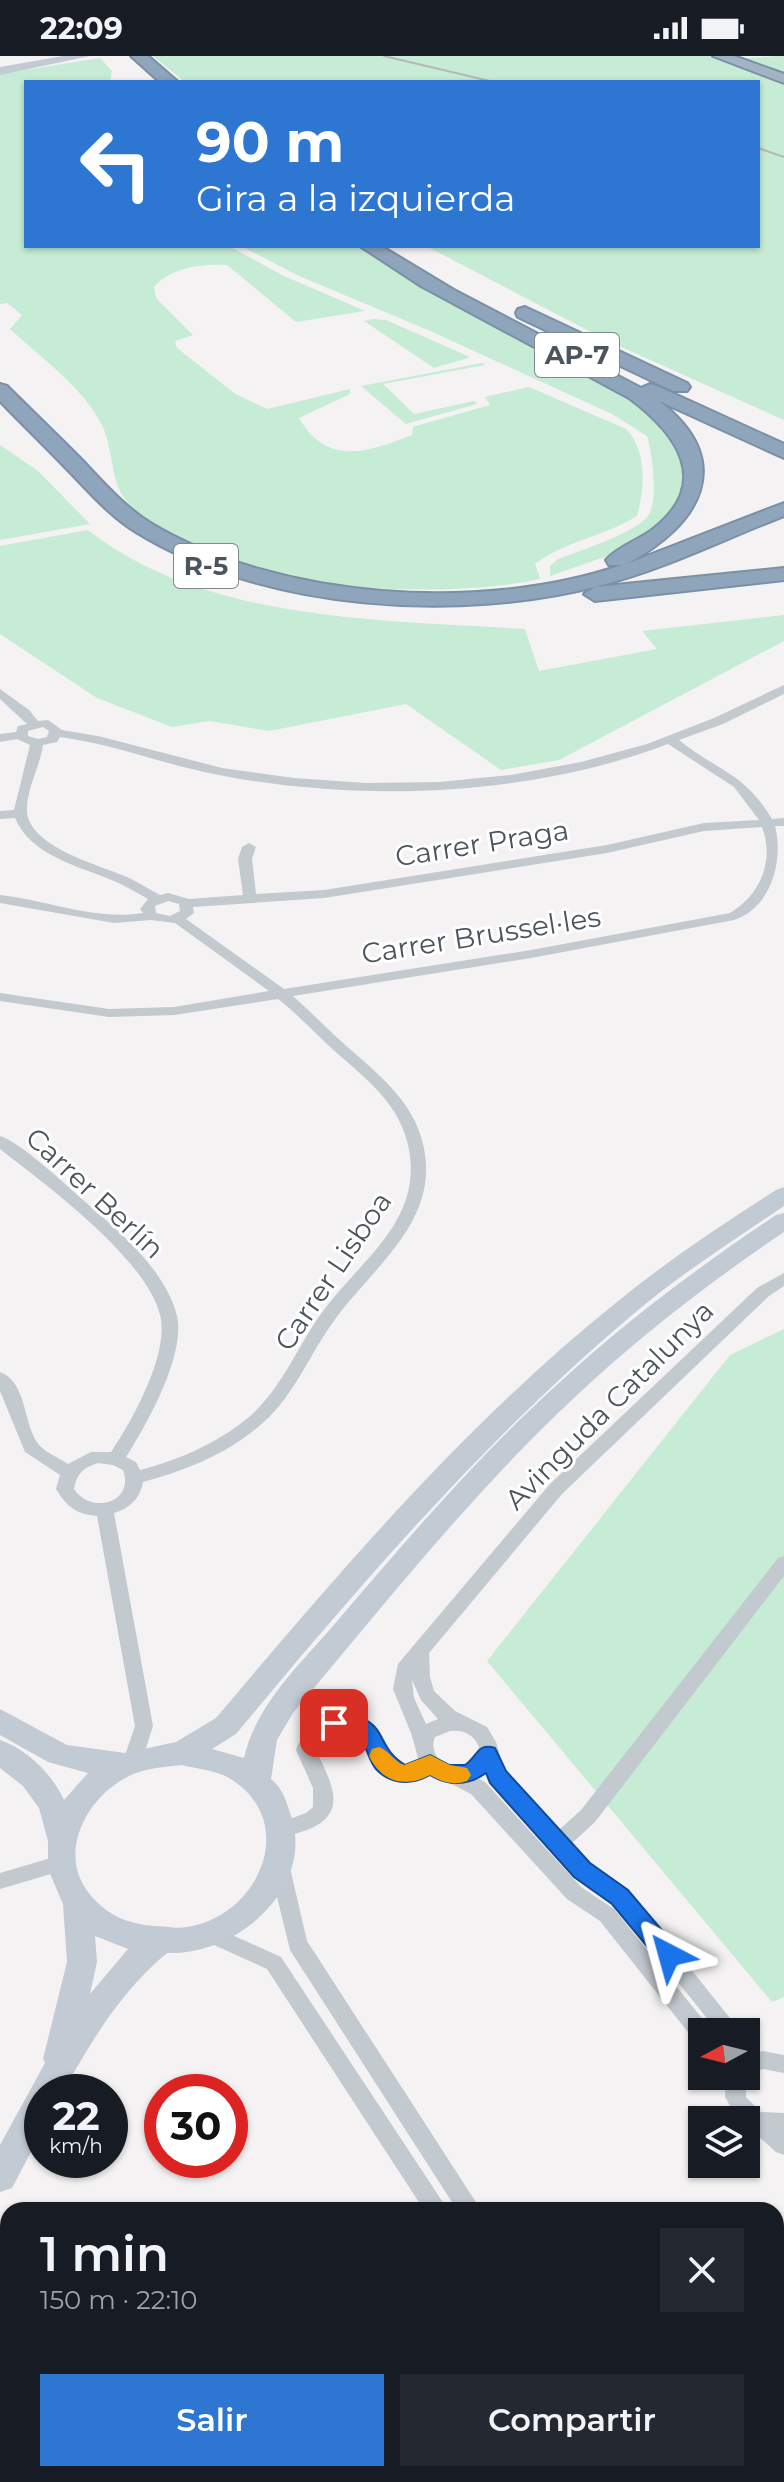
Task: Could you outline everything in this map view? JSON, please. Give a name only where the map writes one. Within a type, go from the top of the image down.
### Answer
[{"type":"highway","points":[[720,56],[784,77]]},
{"type":"highway","points":[[730,56],[784,77]]},
{"type":"highway","points":[[749,56],[784,66]]},
{"type":"highway","points":[[764,56],[784,66]]},
{"type":"highway","points":[[132,60],[145,80]]},
{"type":"highway","points":[[132,60],[167,80]]},
{"type":"highway","points":[[375,248],[423,280],[640,396],[672,422],[688,445],[694,465],[691,494],[681,512],[654,538],[630,554],[599,568],[554,580],[436,596]]},
{"type":"highway","name":"AP-7","points":[[376,248],[480,306],[614,373],[784,452]]},
{"type":"highway","points":[[407,248],[426,259]]},
{"type":"highway","name":"AP-7","points":[[508,304],[784,434]]},
{"type":"highway","points":[[0,390],[125,514],[144,528],[194,554],[257,576],[316,589],[372,595],[502,596],[583,583],[652,562],[784,509]]},
{"type":"highway","name":"R-5","points":[[0,404],[119,518],[149,539],[189,559],[240,578],[318,596],[403,604],[518,602],[784,574]]},
{"type":"highway","name":"R-5","points":[[465,603],[562,591],[605,582],[784,516]]},
{"type":"main road","points":[[0,65],[53,56]]},
{"type":"main road","points":[[0,71],[84,56]]},
{"type":"main road","points":[[182,1753],[226,1726],[436,1484],[539,1379],[669,1274],[784,1195]]},
{"type":"main road","points":[[256,1781],[256,1761],[261,1740],[283,1705],[484,1472],[537,1418],[616,1346],[689,1287],[784,1221]]},
{"type":"main road","points":[[0,1720],[41,1748],[58,1755],[94,1764],[129,1763]]},
{"type":"main road","points":[[0,1752],[33,1775],[46,1789],[56,1810],[61,1850],[67,1884],[78,1904],[112,1930],[158,1942],[184,1941],[210,1934],[241,1918],[265,1895],[280,1868],[283,1830],[274,1804],[256,1781],[223,1761],[182,1753],[153,1756],[129,1763],[102,1777],[83,1795],[69,1815],[61,1850]]},
{"type":"main road","points":[[52,2074],[82,1962],[78,1904]]},
{"type":"main road","points":[[58,2074],[121,1978],[140,1955],[158,1942]]},
{"type":"main road","points":[[0,2177],[24,2133]]},
{"type":"street","points":[[20,735],[22,729],[34,724],[49,725],[57,733],[86,736],[154,756],[239,775],[310,783],[384,786],[479,783],[598,763],[672,741],[728,719],[784,689]]},
{"type":"street","points":[[0,693],[34,724]]},
{"type":"street","points":[[20,735],[25,741],[37,743],[48,741],[57,733]]},
{"type":"street","points":[[0,738],[20,735]]},
{"type":"street","name":"Carrer Brussel·les","points":[[0,997],[81,1010],[134,1014],[531,954],[734,916],[757,901],[771,872],[774,855],[767,823],[741,786],[672,741]]},
{"type":"street","points":[[37,743],[20,814],[25,826],[50,848],[157,899],[148,906],[151,916]]},
{"type":"street","points":[[0,815],[20,814]]},
{"type":"street","name":"Carrer Praga","points":[[157,899],[175,897],[187,903],[324,894],[607,849],[704,827],[784,822]]},
{"type":"street","points":[[249,847],[245,859],[250,899]]},
{"type":"street","points":[[0,899],[23,900],[109,918],[151,916],[160,920],[178,919],[187,913],[187,903]]},
{"type":"street","name":"Carrer Lisboa","points":[[136,1478],[209,1452],[251,1424],[272,1405],[328,1317],[395,1236],[411,1209],[418,1177],[418,1160],[410,1127],[403,1113],[376,1080],[282,994],[178,919]]},
{"type":"street","name":"Carrer Berlín","points":[[0,1141],[110,1235],[154,1283],[167,1308],[169,1330],[164,1363],[116,1459]]},
{"type":"street","name":"Avinguda Catalunya","points":[[424,1742],[405,1702],[401,1686],[405,1669],[556,1489],[763,1292],[784,1278]]},
{"type":"street","points":[[0,1378],[12,1395],[31,1448],[69,1473]]},
{"type":"street","points":[[116,1459],[130,1466],[136,1478],[134,1491],[128,1499],[105,1510],[74,1504],[65,1489],[69,1473],[87,1460],[116,1459]]},
{"type":"street","points":[[105,1510],[144,1726],[129,1763]]},
{"type":"street","points":[[558,1843],[588,1816],[784,1563]]},
{"type":"street","points":[[420,1654],[419,1679],[424,1694],[434,1706],[484,1737],[487,1754],[498,1777],[588,1876],[613,1891],[628,1905],[720,2018]]},
{"type":"street","points":[[283,1830],[313,1819],[323,1810],[323,1788],[306,1750],[311,1736],[325,1725],[344,1722],[366,1729],[384,1763],[396,1773],[414,1773],[430,1764]]},
{"type":"street","points":[[459,1722],[439,1725],[431,1731],[424,1742],[424,1755],[430,1764],[436,1770],[478,1788],[574,1893],[607,1915],[689,2018]]},
{"type":"street","points":[[453,1775],[477,1769],[487,1754]]},
{"type":"street","points":[[0,1881],[61,1850]]},
{"type":"street","points":[[280,1868],[297,1944],[465,2202]]},
{"type":"street","points":[[210,1934],[274,1963],[432,2202]]},
{"type":"street","points":[[760,2122],[784,2123]]},
{"type":"street","points":[[760,2124],[784,2145]]},
{"type":"green space","points":[[153,56],[784,56],[784,420],[610,342],[430,248],[760,248],[760,80],[183,80]]},
{"type":"green space","points":[[100,58],[112,71],[110,80],[24,80],[24,248],[233,248],[282,275],[365,311],[296,322],[227,265],[197,266],[161,280],[154,287],[156,298],[193,335],[175,341],[177,348],[234,393],[267,409],[350,389],[350,394],[299,418],[322,444],[350,451],[396,441],[412,435],[413,427],[490,405],[485,397],[529,387],[626,429],[641,458],[642,494],[637,516],[547,556],[535,564],[540,579],[495,586],[441,589],[381,588],[319,582],[259,571],[204,554],[158,530],[120,491],[106,435],[94,411],[72,385],[10,329],[22,315],[7,303],[0,304],[0,74]]},
{"type":"green space","points":[[245,248],[361,248],[457,304],[621,390],[663,422],[685,461],[684,483],[676,503],[661,522],[638,540],[610,555],[550,576],[550,566],[558,559],[619,535],[648,516],[654,489],[647,436],[612,414],[428,330],[299,276]]},
{"type":"green space","points":[[386,320],[468,358],[434,368],[364,321]]},
{"type":"green space","points":[[482,363],[485,365],[383,384],[414,414],[474,401],[477,404],[406,424],[361,386]]},
{"type":"green space","points":[[0,445],[38,471],[90,524],[0,540]]},
{"type":"green space","points":[[88,530],[135,560],[186,583],[240,599],[297,611],[355,618],[525,629],[539,671],[657,649],[642,631],[784,615],[784,641],[559,760],[501,770],[406,704],[269,731],[210,721],[172,727],[97,698],[0,634],[0,546]]},
{"type":"green space","points":[[784,1329],[784,1997],[772,2002],[487,1661],[730,1355]]},
{"type":"tram line","points":[[384,56],[486,80]]},
{"type":"tram line","points":[[760,149],[784,157]]},
{"type":"slow traffic","points":[[379,1756],[396,1773],[414,1773],[430,1764],[446,1774],[460,1775]]},
{"type":"route","points":[[334,1723],[344,1722],[366,1729],[384,1763],[396,1773],[414,1773],[430,1764],[446,1774],[467,1774],[484,1762],[487,1754],[498,1777],[582,1870],[620,1897],[669,1955]]}]
